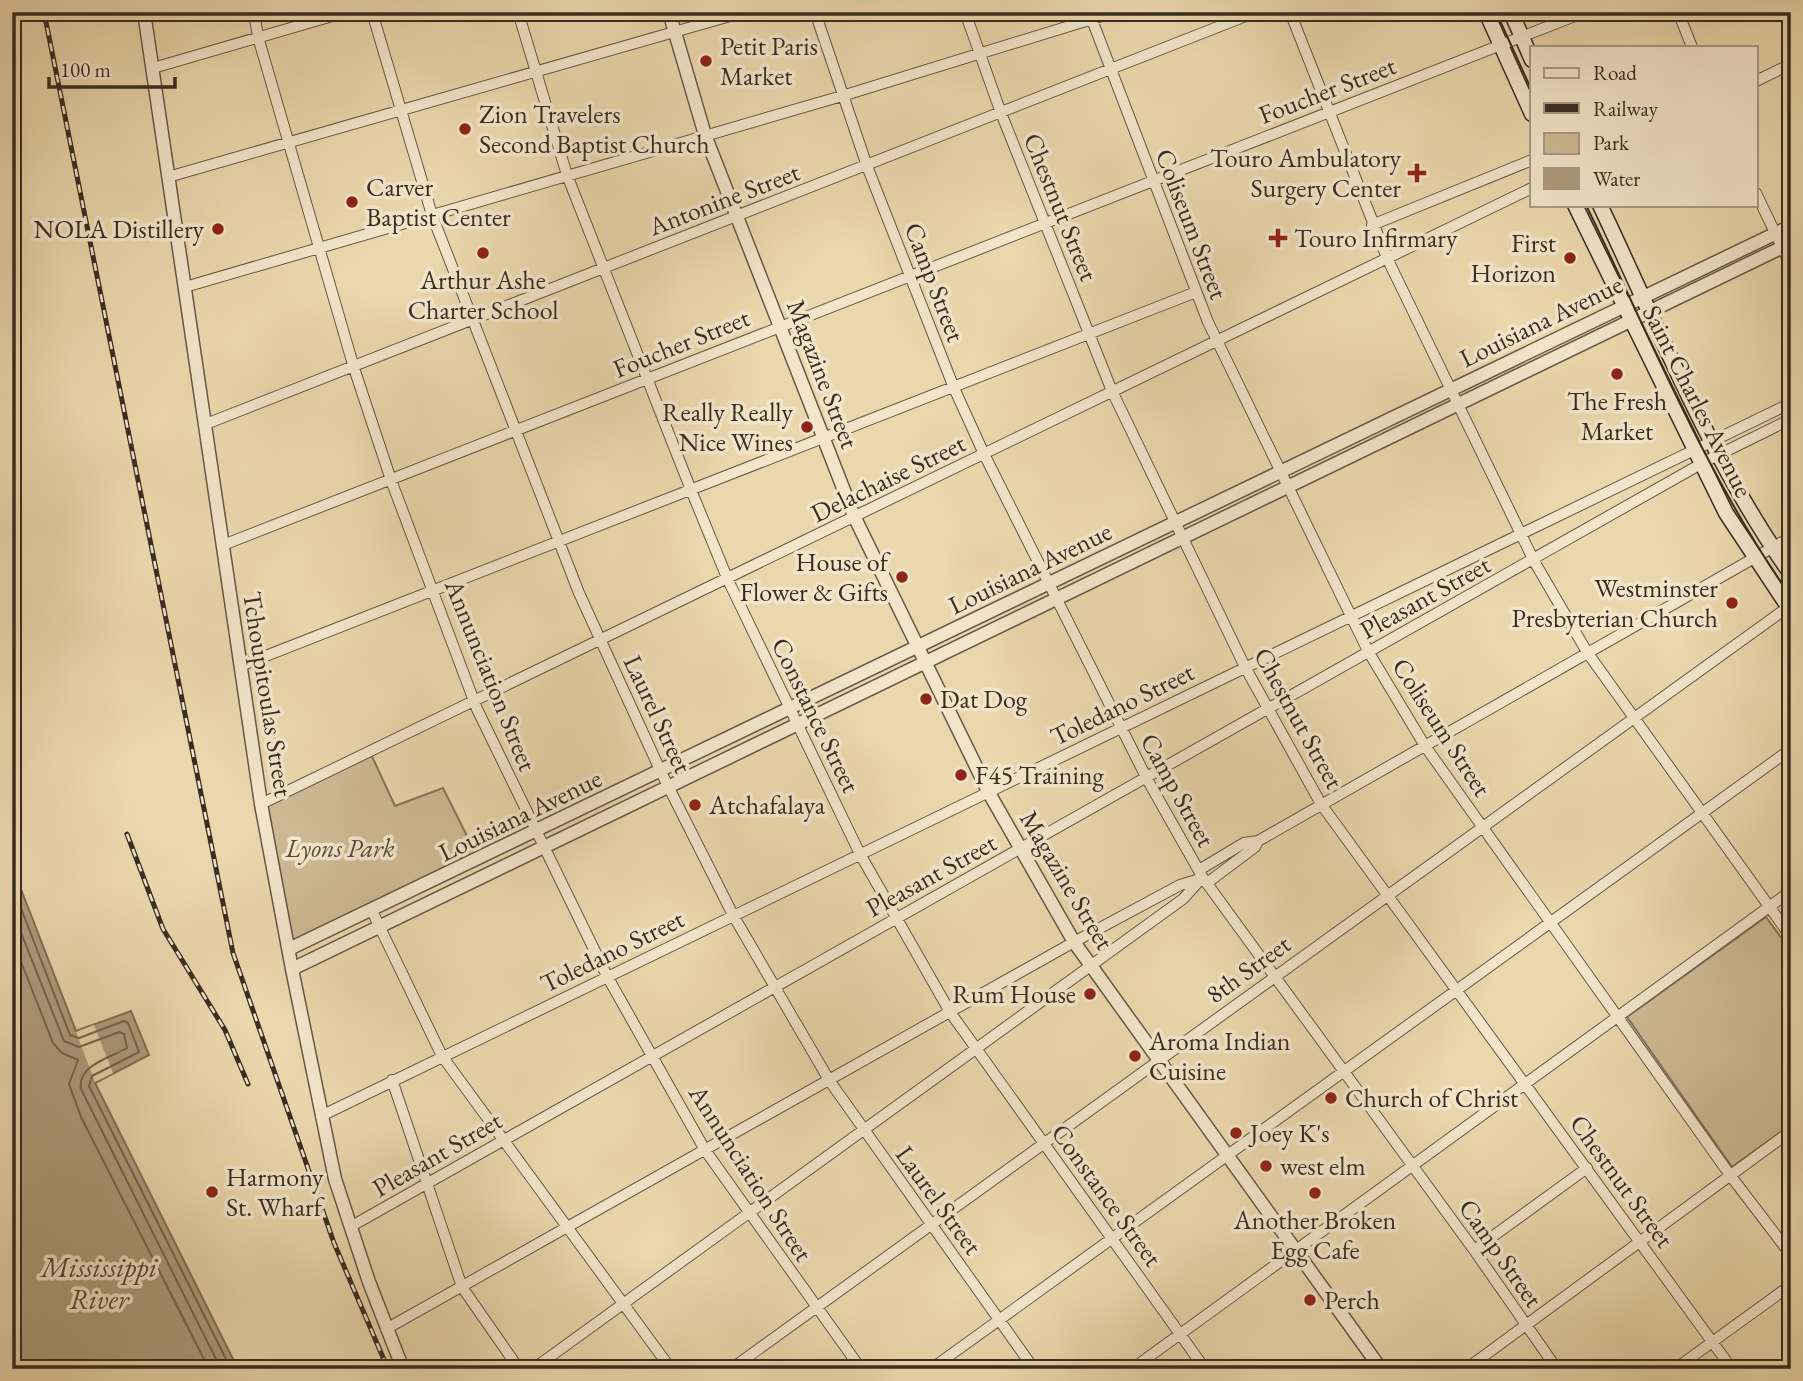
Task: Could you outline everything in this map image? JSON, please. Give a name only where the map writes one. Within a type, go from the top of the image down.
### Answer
[{"type":"main road","points":[[1486,12],[1530,110]]},
{"type":"main road","points":[[1511,12],[1530,56]]},
{"type":"main road","name":"Saint Charles Avenue","points":[[1575,206],[1698,458],[1754,559],[1790,608]]},
{"type":"main road","name":"Saint Charles Avenue","points":[[1600,206],[1716,449],[1772,548],[1791,574]]},
{"type":"street","name":"Tchoupitoulas Street","points":[[144,12],[261,804],[292,969],[321,1116],[350,1227],[403,1369]]},
{"type":"street","name":"Annunciation Street","points":[[254,12],[258,37],[354,368],[391,480],[475,701],[607,976],[705,1150],[861,1369]]},
{"type":"street","points":[[153,68],[346,12]]},
{"type":"street","name":"Laurel Street","points":[[372,12],[432,215],[599,640],[669,787],[733,915],[829,1080],[1034,1369]]},
{"type":"street","name":"Constance Street","points":[[518,12],[567,175],[691,490],[728,580],[860,854],[950,1012],[1205,1369]]},
{"type":"street","name":"Magazine Street","points":[[669,12],[705,135],[854,516],[989,793],[1074,942],[1381,1369]]},
{"type":"street","points":[[168,177],[744,12]]},
{"type":"street","name":"Camp Street","points":[[814,12],[867,166],[954,388],[1048,584],[1147,779],[1203,877],[1474,1250],[1557,1369]]},
{"type":"street","name":"Chestnut Street","points":[[965,12],[1000,113],[1112,391],[1245,667],[1321,804],[1732,1369]]},
{"type":"street","points":[[185,287],[842,96],[1090,16],[1115,12]]},
{"type":"street","name":"Antonine Street","points":[[206,424],[1256,12]]},
{"type":"street","points":[[1290,12],[1372,225],[1519,534],[1587,653],[1791,937]]},
{"type":"street","name":"Foucher Street","points":[[223,545],[1585,12]]},
{"type":"street","points":[[1678,12],[1692,46]]},
{"type":"street","name":"Coliseum Street","points":[[1090,16],[1216,341],[1368,651],[1424,746],[1730,1175],[1791,1255]]},
{"type":"street","points":[[1758,80],[1791,64]]},
{"type":"street","points":[[1372,225],[1530,161]]},
{"type":"street","name":"Delachaise Street","points":[[261,804],[728,580],[854,516],[1530,189]]},
{"type":"street","points":[[1758,197],[1775,234],[1786,245],[1791,266]]},
{"type":"street","name":"Louisiana Avenue","points":[[289,949],[791,710],[1791,226]]},
{"type":"street","name":"Louisiana Avenue","points":[[292,969],[1786,245]]},
{"type":"street","points":[[1737,252],[1745,266]]},
{"type":"street","points":[[240,666],[1196,292]]},
{"type":"street","points":[[1545,344],[1553,359]]},
{"type":"street","name":"Toledano Street","points":[[321,1116],[1519,534],[1698,458],[1791,403]]},
{"type":"street","points":[[1716,449],[1791,419]]},
{"type":"street","name":"Pleasant Street","points":[[350,1227],[1147,779],[1368,651],[1534,561],[1698,458]]},
{"type":"street","points":[[386,1329],[1074,942],[1180,885],[1203,877],[1321,804],[1791,537]]},
{"type":"street","name":"8th Street","points":[[731,1369],[1634,717],[1790,608]]},
{"type":"street","points":[[855,679],[863,694]]},
{"type":"street","points":[[931,1369],[1791,749]]},
{"type":"street","points":[[533,1369],[1183,899],[1203,877]]},
{"type":"street","points":[[1132,1369],[1791,891]]},
{"type":"street","points":[[372,911],[442,1056],[671,1369]]},
{"type":"street","points":[[392,1080],[462,1286],[519,1369]]},
{"type":"street","points":[[1466,1369],[1791,1131]]},
{"type":"street","points":[[1474,1250],[1587,1168]]},
{"type":"street","points":[[1675,1369],[1791,1285]]},
{"type":"green space","name":"Lyons Park","points":[[370,752],[395,806],[443,788],[479,860],[289,949],[261,804]]},
{"type":"green space","points":[[1766,917],[1791,951],[1791,1125],[1732,1167],[1627,1017]]},
{"type":"water","name":"Mississippi River","points":[[12,866],[76,1031],[131,1011],[149,1055],[95,1083],[238,1369],[12,1369]]},
{"type":"pier","points":[[94,1025],[113,1073],[95,1082],[76,1032]]},
{"type":"tram line","points":[[1496,12],[1530,87]]},
{"type":"tram line","points":[[1586,206],[1706,455],[1760,551],[1791,597]]},
{"type":"railway","points":[[44,12],[233,953],[334,1243],[388,1369]]},
{"type":"railway","points":[[127,834],[163,929],[225,1030],[248,1084]]},
{"type":"place","name":"Petit Paris Market","points":[[706,61]]},
{"type":"place","name":"Zion Travelers Second Baptist Church","points":[[465,129]]},
{"type":"place","name":"Touro Ambulatory Surgery Center","points":[[1417,173]]},
{"type":"place","name":"Carver Baptist Center","points":[[352,202]]},
{"type":"place","name":"NOLA Distillery","points":[[218,229]]},
{"type":"place","name":"Touro Infirmary","points":[[1278,238]]},
{"type":"place","name":"Arthur Ashe Charter School","points":[[483,253]]},
{"type":"place","name":"First Horizon","points":[[1570,258]]},
{"type":"place","name":"The Fresh Market","points":[[1617,374]]},
{"type":"place","name":"Really Really Nice Wines","points":[[807,427]]},
{"type":"place","name":"House of Flower & Gifts","points":[[902,577]]},
{"type":"place","name":"Westminster Presbyterian Church","points":[[1732,603]]},
{"type":"place","name":"Dat Dog","points":[[926,699]]},
{"type":"place","name":"F45 Training","points":[[961,775]]},
{"type":"place","name":"Atchafalaya","points":[[695,805]]},
{"type":"place","name":"Rum House","points":[[1090,994]]},
{"type":"place","name":"Aroma Indian Cuisine","points":[[1135,1056]]},
{"type":"place","name":"Church of Christ","points":[[1331,1098]]},
{"type":"place","name":"Joey K's","points":[[1236,1133]]},
{"type":"place","name":"west elm","points":[[1266,1166]]},
{"type":"place","name":"Harmony St. Wharf","points":[[212,1192]]},
{"type":"place","name":"Another Broken Egg Cafe","points":[[1315,1193]]},
{"type":"place","name":"Perch","points":[[1310,1300]]}]
